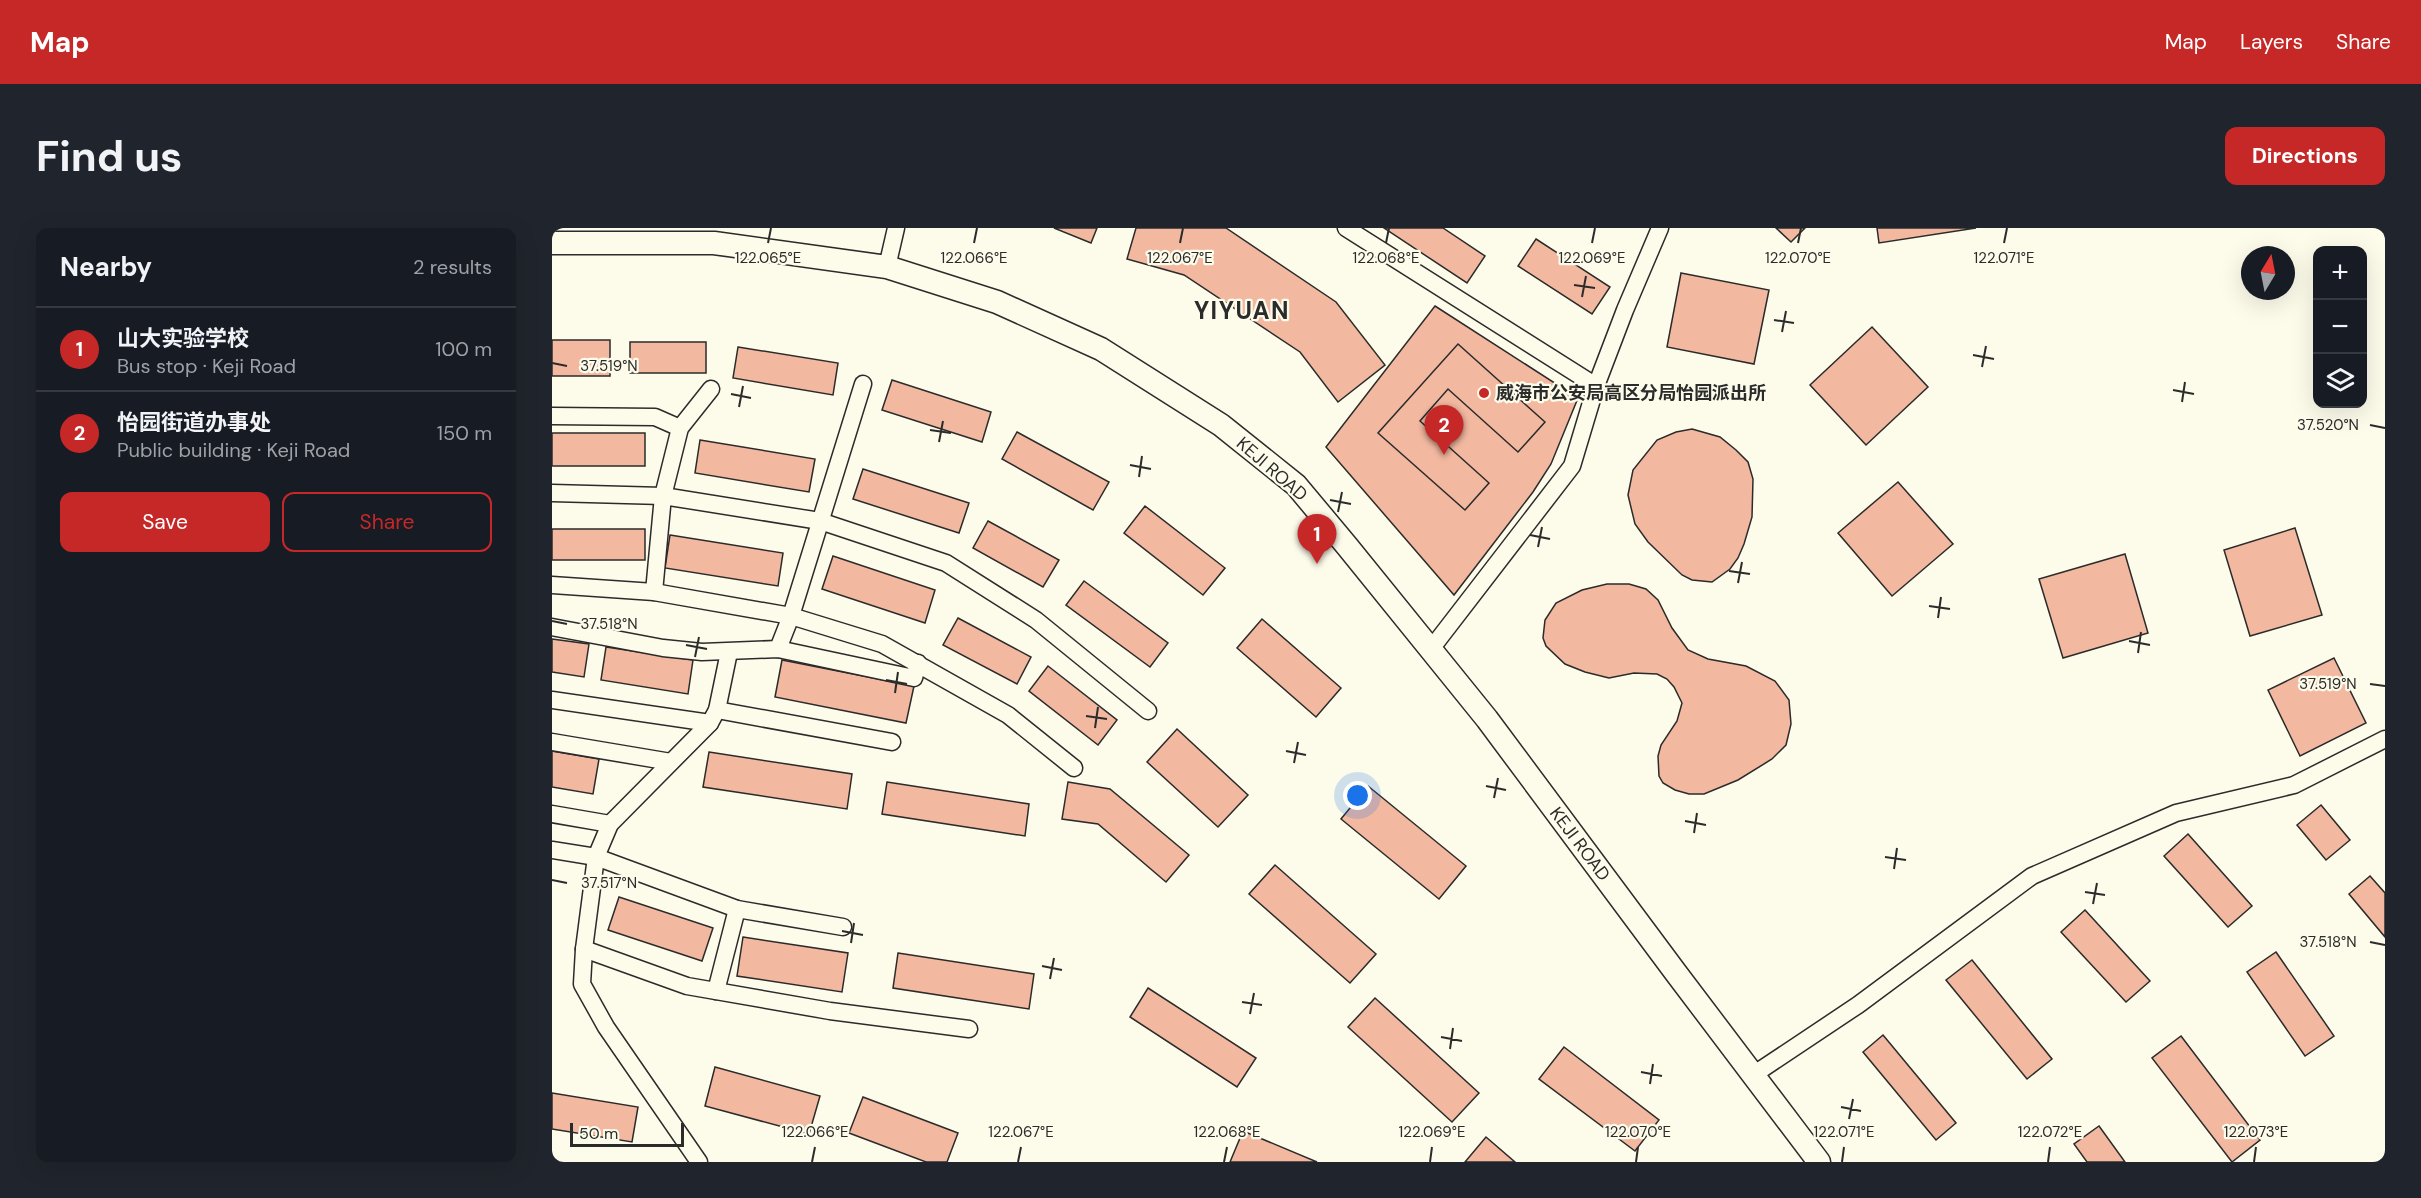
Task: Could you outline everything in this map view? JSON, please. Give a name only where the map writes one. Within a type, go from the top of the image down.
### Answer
[{"type":"main road","name":"KEJI ROAD","points":[[552,243],[714,243],[887,267],[997,302],[1101,349],[1221,424],[1296,485],[1431,649],[1487,719],[1819,1162]]},
{"type":"street","points":[[887,267],[896,228]]},
{"type":"street","points":[[1346,228],[1596,386]]},
{"type":"street","points":[[1431,649],[1572,466],[1596,386],[1660,228]]},
{"type":"street","points":[[778,649],[791,616],[863,384]]},
{"type":"street","points":[[654,592],[663,496],[680,428],[711,389]]},
{"type":"street","points":[[552,416],[655,417],[680,428]]},
{"type":"street","points":[[552,493],[663,496],[820,521],[946,563],[1036,620],[1148,711]]},
{"type":"street","points":[[552,585],[654,592],[791,616],[882,644],[1008,715],[1074,768]]},
{"type":"street","points":[[552,627],[663,648],[702,652],[778,649],[914,678],[918,663]]},
{"type":"street","points":[[699,1162],[606,1027],[582,984],[584,949],[596,857],[610,824],[713,717],[729,652]]},
{"type":"street","points":[[552,700],[713,717],[892,742]]},
{"type":"street","points":[[1753,1075],[1858,1005],[2032,876],[2176,813],[2294,785],[2385,739]]},
{"type":"street","points":[[552,742],[671,762]]},
{"type":"street","points":[[552,814],[610,824]]},
{"type":"street","points":[[552,850],[596,857],[736,909],[843,927]]},
{"type":"street","points":[[716,991],[736,909]]},
{"type":"street","points":[[584,949],[687,986],[830,1011],[969,1029]]},
{"type":"building","points":[[1054,228],[1097,228],[1091,243]]},
{"type":"building","points":[[1136,228],[1226,228],[1336,302],[1385,365],[1338,402],[1300,352],[1184,275],[1127,259]]},
{"type":"building","points":[[1384,228],[1443,228],[1485,256],[1467,283]]},
{"type":"building","points":[[1776,228],[1805,228],[1791,242]]},
{"type":"building","points":[[1877,228],[1976,228],[1879,243]]},
{"type":"building","points":[[1536,239],[1610,287],[1592,314],[1518,266]]},
{"type":"building","points":[[1681,273],[1769,290],[1754,364],[1667,347]]},
{"type":"building","points":[[1435,306],[1578,398],[1551,464],[1533,492],[1454,595],[1326,447]]},
{"type":"building","points":[[1872,327],[1928,387],[1866,445],[1810,385]]},
{"type":"building","points":[[552,340],[610,340],[610,376],[552,376]]},
{"type":"building","points":[[630,342],[706,342],[706,373],[630,373]]},
{"type":"building","points":[[1458,344],[1545,422],[1518,452],[1448,389],[1420,421],[1489,483],[1465,510],[1378,433]]},
{"type":"building","points":[[738,347],[838,363],[833,395],[733,378]]},
{"type":"building","points":[[892,380],[991,412],[982,442],[882,410]]},
{"type":"building","points":[[1692,429],[1720,437],[1736,450],[1748,462],[1753,479],[1752,517],[1744,544],[1730,569],[1712,582],[1692,580],[1682,575],[1648,542],[1635,524],[1628,495],[1633,470],[1657,440],[1676,432]]},
{"type":"building","points":[[1017,432],[1109,482],[1093,510],[1002,459]]},
{"type":"building","points":[[552,433],[645,433],[645,466],[552,466]]},
{"type":"building","points":[[700,440],[815,459],[809,492],[695,473]]},
{"type":"building","points":[[863,469],[969,503],[959,533],[853,499]]},
{"type":"building","points":[[1898,482],[1953,544],[1892,596],[1838,533]]},
{"type":"building","points":[[1145,506],[1225,568],[1203,595],[1124,533]]},
{"type":"building","points":[[988,521],[1059,560],[1043,587],[973,548]]},
{"type":"building","points":[[2295,528],[2322,615],[2250,636],[2224,550]]},
{"type":"building","points":[[552,529],[645,529],[645,560],[552,560]]},
{"type":"building","points":[[670,535],[783,553],[778,586],[665,568]]},
{"type":"building","points":[[2125,554],[2148,633],[2063,658],[2039,579]]},
{"type":"building","points":[[833,556],[935,590],[925,623],[822,589]]},
{"type":"building","points":[[1084,581],[1168,643],[1150,667],[1066,605]]},
{"type":"building","points":[[1607,584],[1629,584],[1646,589],[1658,600],[1672,628],[1688,650],[1708,659],[1746,666],[1775,681],[1789,700],[1791,724],[1786,745],[1772,759],[1738,780],[1704,794],[1689,794],[1663,783],[1659,776],[1658,756],[1661,745],[1677,721],[1682,703],[1674,687],[1667,679],[1657,674],[1634,673],[1609,678],[1585,672],[1565,664],[1546,646],[1543,638],[1545,620],[1556,603],[1582,590]]},
{"type":"building","points":[[958,618],[1031,657],[1017,684],[943,645]]},
{"type":"building","points":[[1262,619],[1341,688],[1316,717],[1237,648]]},
{"type":"building","points":[[552,639],[589,644],[584,677],[552,672]]},
{"type":"building","points":[[606,647],[693,660],[688,694],[601,680]]},
{"type":"building","points":[[2334,658],[2366,723],[2300,756],[2268,690]]},
{"type":"building","points":[[782,660],[914,686],[906,723],[775,697]]},
{"type":"building","points":[[1048,666],[1117,720],[1098,745],[1029,691]]},
{"type":"building","points":[[1177,729],[1248,795],[1218,827],[1147,762]]},
{"type":"building","points":[[552,751],[599,759],[593,794],[552,787]]},
{"type":"building","points":[[709,752],[852,774],[847,809],[703,787]]},
{"type":"building","points":[[887,782],[1029,804],[1025,836],[882,814]]},
{"type":"building","points":[[1068,782],[1110,789],[1189,855],[1166,882],[1098,824],[1062,819]]},
{"type":"building","points":[[1368,786],[1466,866],[1439,899],[1341,819]]},
{"type":"building","points":[[2321,805],[2350,840],[2326,860],[2297,825]]},
{"type":"building","points":[[2188,834],[2252,906],[2228,927],[2164,856]]},
{"type":"building","points":[[1275,865],[1376,954],[1350,983],[1249,894]]},
{"type":"building","points":[[2370,876],[2385,893],[2385,937],[2349,894]]},
{"type":"building","points":[[619,897],[713,928],[702,961],[608,930]]},
{"type":"building","points":[[2085,910],[2150,981],[2126,1002],[2061,932]]},
{"type":"building","points":[[743,937],[848,953],[842,992],[737,976]]},
{"type":"building","points":[[2276,952],[2334,1036],[2305,1056],[2247,972]]},
{"type":"building","points":[[898,953],[1034,974],[1029,1009],[893,988]]},
{"type":"building","points":[[1972,960],[2052,1059],[2027,1079],[1946,980]]},
{"type":"building","points":[[1148,988],[1256,1058],[1237,1087],[1130,1017]]},
{"type":"building","points":[[1375,998],[1479,1093],[1452,1122],[1348,1027]]},
{"type":"building","points":[[1883,1035],[1956,1123],[1936,1140],[1863,1052]]},
{"type":"building","points":[[2181,1036],[2260,1140],[2232,1162],[2152,1058]]},
{"type":"building","points":[[1564,1047],[1659,1120],[1635,1151],[1539,1079]]},
{"type":"building","points":[[715,1067],[820,1096],[809,1134],[705,1106]]},
{"type":"building","points":[[552,1093],[638,1107],[632,1142],[552,1129]]},
{"type":"building","points":[[863,1097],[958,1133],[947,1162],[926,1162],[849,1133]]},
{"type":"building","points":[[2099,1126],[2125,1162],[2087,1162],[2074,1144]]},
{"type":"building","points":[[1243,1131],[1317,1162],[1230,1162]]},
{"type":"building","points":[[1486,1137],[1515,1162],[1465,1162]]},
{"type":"place","name":"威海市公安局高区分局怡园派出所","points":[[1484,393]]},
{"type":"place","name":"怡园街道办事处","points":[[1444,455]]},
{"type":"place","name":"山大实验学校","points":[[1317,564]]},
{"type":"district","name":"YIYUAN","points":[[1242,310]]}]
